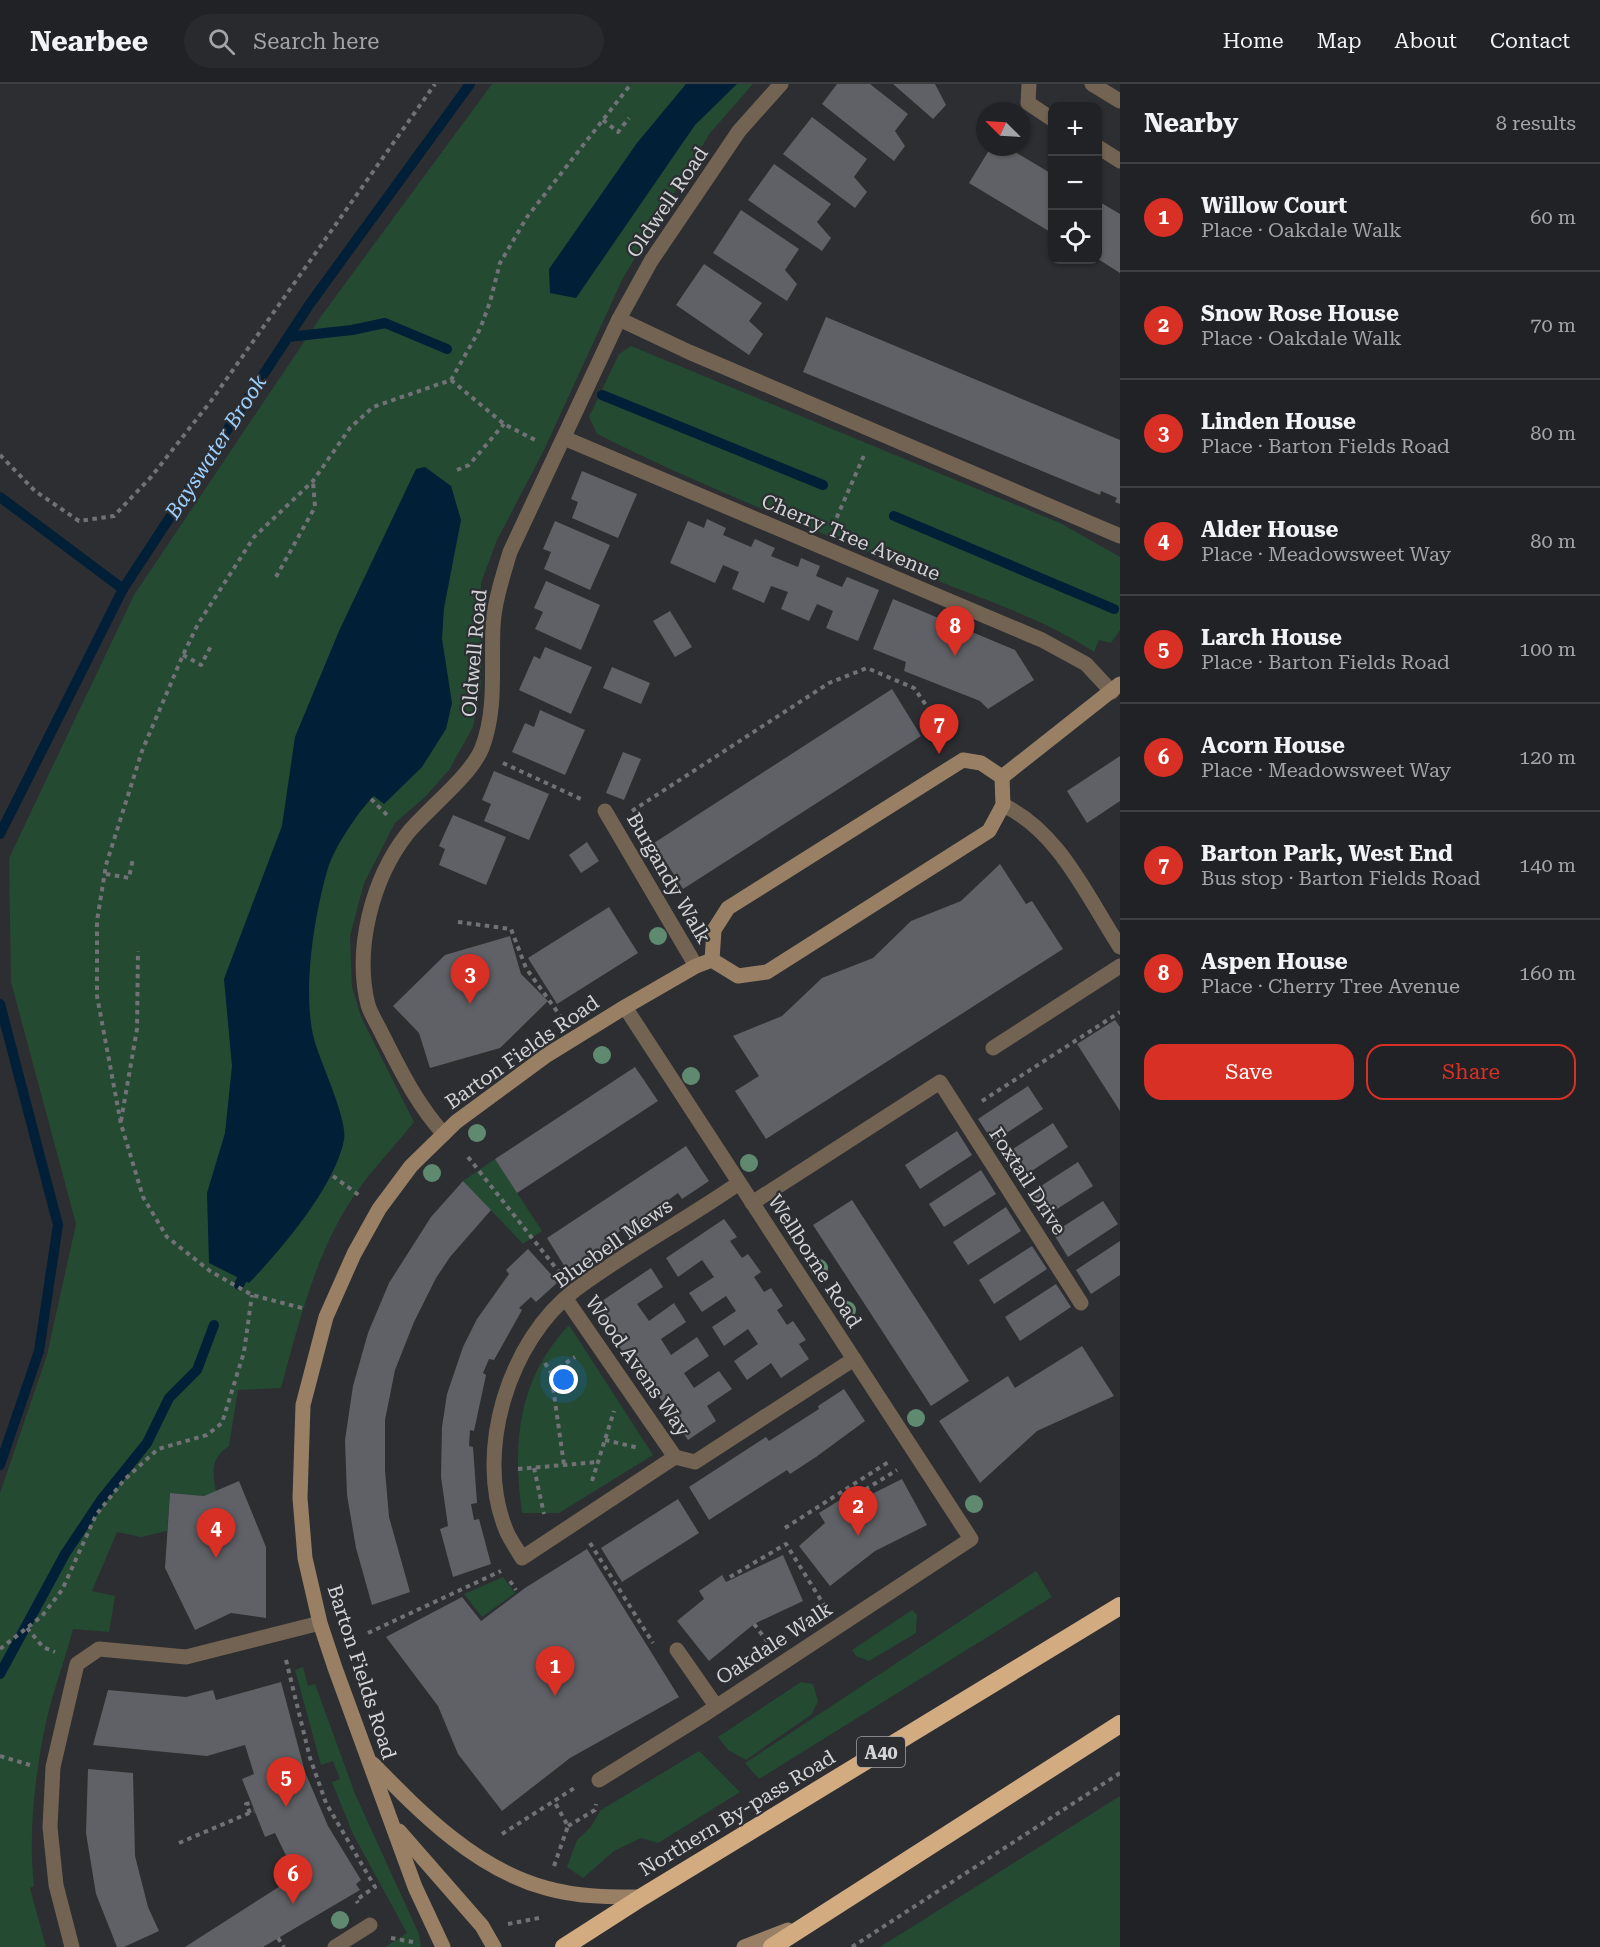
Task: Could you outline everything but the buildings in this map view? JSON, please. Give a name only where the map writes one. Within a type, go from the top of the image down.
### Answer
[{"type":"highway","name":"Northern By-pass Road","points":[[564,1947],[642,1897],[1120,1606]]},
{"type":"highway","points":[[772,1947],[1120,1724]]},
{"type":"street","name":"Oldwell Road","points":[[444,1134],[429,1118],[408,1083],[368,1006],[363,956],[375,888],[407,834],[440,801],[480,752],[487,734],[494,690],[493,625],[500,585],[510,552],[619,319],[651,261],[739,131],[781,84]]},
{"type":"street","points":[[1029,84],[1028,103],[1048,116]]},
{"type":"street","points":[[1092,84],[1120,101]]},
{"type":"street","points":[[1102,150],[1120,161]]},
{"type":"street","points":[[619,319],[699,357],[1120,536]]},
{"type":"street","name":"Cherry Tree Avenue","points":[[561,445],[823,548],[1042,640],[1086,664],[1116,688]]},
{"type":"street","points":[[1002,777],[1116,688]]},
{"type":"street","points":[[963,760],[981,763],[1002,777],[1003,805],[989,831],[767,972],[738,976],[712,960],[714,930],[728,908],[963,760]]},
{"type":"street","points":[[1003,805],[1026,816],[1052,841],[1120,947]]},
{"type":"street","name":"Burgandy Walk","points":[[605,811],[696,966]]},
{"type":"street","name":"Barton Fields Road","points":[[443,1947],[415,1887],[368,1759],[320,1623],[305,1558],[300,1498],[303,1405],[326,1317],[354,1254],[379,1209],[411,1166],[473,1107],[625,1007],[696,966],[712,960]]},
{"type":"street","points":[[993,1048],[1120,966]]},
{"type":"street","name":"Wellborne Road","points":[[625,1007],[971,1539]]},
{"type":"street","name":"Foxtail Drive","points":[[752,1203],[940,1082],[1082,1303]]},
{"type":"street","name":"Bluebell Mews","points":[[522,1558],[506,1530],[498,1498],[495,1449],[499,1418],[508,1383],[524,1349],[570,1295],[739,1183]]},
{"type":"street","name":"Wood Avens Way","points":[[570,1295],[675,1457]]},
{"type":"street","points":[[522,1558],[675,1457],[696,1462],[854,1359]]},
{"type":"street","name":"Oakdale Walk","points":[[599,1780],[971,1539]]},
{"type":"street","points":[[72,1947],[56,1886],[50,1827],[53,1767],[77,1664],[99,1649],[186,1657],[320,1623]]},
{"type":"street","points":[[677,1650],[716,1706]]},
{"type":"street","points":[[368,1759],[411,1803],[448,1835],[486,1862],[521,1879],[547,1888],[593,1896],[642,1897]]},
{"type":"street","name":"Barton Fields Road","points":[[393,1824],[482,1926],[494,1947]]},
{"type":"street","points":[[744,1947],[808,1923]]},
{"type":"street","points":[[335,1947],[370,1924]]},
{"type":"path","points":[[0,455],[35,491],[79,521],[114,516],[151,477],[211,401],[435,84]]},
{"type":"path","points":[[308,1310],[252,1295],[210,1271],[167,1237],[143,1197],[121,1124],[97,996],[98,921],[106,865],[142,751],[183,655],[198,624],[254,537],[313,481],[350,428],[373,407],[451,380],[480,329],[500,263],[526,217],[631,84]]},
{"type":"path","points":[[603,120],[618,132],[629,118]]},
{"type":"path","points":[[451,380],[504,424],[561,445]]},
{"type":"path","points":[[457,470],[469,465],[504,424]]},
{"type":"path","points":[[823,548],[869,444]]},
{"type":"path","points":[[276,577],[315,507],[313,481]]},
{"type":"path","points":[[183,655],[201,665],[211,646]]},
{"type":"path","points":[[631,812],[829,683],[867,668],[914,688],[950,739]]},
{"type":"path","points":[[480,752],[605,811]]},
{"type":"path","points":[[370,799],[395,823]]},
{"type":"path","points":[[106,874],[129,878],[133,858]]},
{"type":"path","points":[[458,922],[512,929],[526,968],[575,1038]]},
{"type":"path","points":[[121,1124],[137,1029],[138,951]]},
{"type":"path","points":[[961,1114],[1120,1012]]},
{"type":"path","points":[[468,1157],[570,1295]]},
{"type":"path","points":[[333,1176],[356,1193]]},
{"type":"path","points":[[0,1649],[42,1616],[62,1590],[96,1515],[124,1480],[158,1449],[207,1435],[222,1424],[244,1352],[252,1295]]},
{"type":"path","points":[[551,1373],[577,1355]]},
{"type":"path","points":[[543,1359],[551,1373],[564,1465]]},
{"type":"path","points":[[590,1488],[614,1410]]},
{"type":"path","points":[[605,1440],[650,1451]]},
{"type":"path","points":[[785,1528],[896,1458]]},
{"type":"path","points":[[516,1470],[598,1462]]},
{"type":"path","points":[[850,1499],[902,1467]]},
{"type":"path","points":[[534,1468],[543,1513]]},
{"type":"path","points":[[590,1543],[657,1650]]},
{"type":"path","points":[[730,1577],[786,1544],[823,1603]]},
{"type":"path","points":[[368,1633],[503,1570],[522,1558]]},
{"type":"path","points":[[754,1624],[767,1641]]},
{"type":"path","points":[[27,1628],[43,1647],[53,1652]]},
{"type":"path","points":[[286,1660],[310,1758],[326,1803],[375,1887],[356,1900]]},
{"type":"path","points":[[0,1756],[16,1763]]},
{"type":"path","points":[[852,1947],[1120,1773]]},
{"type":"path","points":[[502,1834],[584,1782],[599,1780],[596,1810],[568,1826],[557,1859]]},
{"type":"path","points":[[554,1800],[568,1826]]},
{"type":"path","points":[[179,1843],[252,1812],[246,1804],[251,1803]]},
{"type":"path","points":[[541,1911],[539,1918],[545,1928]]},
{"type":"path","points":[[514,1923],[539,1918]]},
{"type":"path","points":[[278,1938],[284,1947]]},
{"type":"green space","points":[[492,84],[753,84],[710,133],[623,278],[543,452],[497,540],[481,583],[481,686],[473,727],[449,770],[425,797],[395,823],[364,883],[350,936],[352,987],[361,1017],[414,1122],[363,1184],[330,1238],[310,1288],[281,1388],[238,1390],[229,1446],[219,1455],[214,1465],[216,1491],[204,1496],[170,1493],[167,1531],[141,1537],[117,1532],[92,1591],[115,1596],[109,1632],[73,1629],[42,1742],[32,1825],[34,1886],[30,1888],[46,1947],[0,1947],[0,1493],[47,1355],[76,1224],[11,982],[9,858],[134,595],[322,315]]},
{"type":"green space","points":[[631,346],[1060,523],[1120,557],[1120,630],[1111,643],[1099,640],[1094,652],[1031,618],[756,506],[597,434],[589,417],[619,354]]},
{"type":"green space","points":[[495,1159],[542,1231],[523,1244],[463,1181]]},
{"type":"green space","points":[[569,1325],[653,1455],[559,1513],[522,1513],[519,1487],[519,1437],[529,1389],[552,1346]]},
{"type":"green space","points":[[1036,1571],[1052,1597],[759,1779],[745,1763]]},
{"type":"green space","points":[[503,1577],[515,1593],[482,1617],[464,1594]]},
{"type":"green space","points":[[912,1610],[917,1615],[916,1633],[869,1661],[856,1656],[852,1650]]},
{"type":"green space","points":[[303,1667],[308,1686],[315,1684],[355,1794],[419,1934],[421,1947],[385,1947],[407,1933],[353,1834],[332,1782],[340,1779],[333,1761],[321,1765],[295,1670]]},
{"type":"green space","points":[[801,1682],[813,1684],[818,1701],[812,1714],[746,1760],[728,1750],[718,1737]]},
{"type":"green space","points":[[699,1751],[740,1792],[658,1843],[641,1838],[614,1851],[583,1878],[567,1867],[577,1840],[590,1828],[601,1810]]},
{"type":"green space","points":[[1120,1796],[1120,1947],[880,1947]]},
{"type":"water","points":[[686,84],[737,84],[695,125],[576,298],[550,293],[549,269],[637,143]]},
{"type":"water","points":[[425,467],[451,486],[461,520],[444,608],[442,639],[452,703],[446,729],[422,767],[384,804],[374,796],[368,802],[341,840],[328,868],[314,930],[309,999],[314,1039],[338,1105],[344,1140],[330,1177],[306,1216],[249,1283],[209,1263],[207,1193],[225,1133],[232,1066],[224,979],[282,826],[295,737],[339,631],[416,469]]},
{"type":"waterway","name":"Bayswater Brook","points":[[0,834],[123,589],[309,305],[470,84]]},
{"type":"waterway","points":[[288,337],[352,330],[385,323],[447,349]]},
{"type":"waterway","points":[[602,395],[823,485]]},
{"type":"waterway","points":[[0,497],[123,589]]},
{"type":"waterway","points":[[894,516],[1114,609]]},
{"type":"waterway","name":"Bayswater Brook","points":[[0,1004],[58,1225],[39,1351],[0,1465]]},
{"type":"waterway","points":[[239,1285],[242,1279]]},
{"type":"waterway","points":[[0,1674],[65,1554],[101,1500],[147,1443],[169,1398],[197,1370],[214,1325]]},
{"type":"place","name":"Aspen House","points":[[955,656]]},
{"type":"place","name":"Barton Park, West End","points":[[939,754]]},
{"type":"place","name":"Linden House","points":[[470,1004]]},
{"type":"place","name":"Snow Rose House","points":[[858,1536]]},
{"type":"place","name":"Alder House","points":[[216,1558]]},
{"type":"place","name":"Willow Court","points":[[555,1696]]},
{"type":"place","name":"Larch House","points":[[286,1807]]},
{"type":"place","name":"Acorn House","points":[[293,1904]]}]
